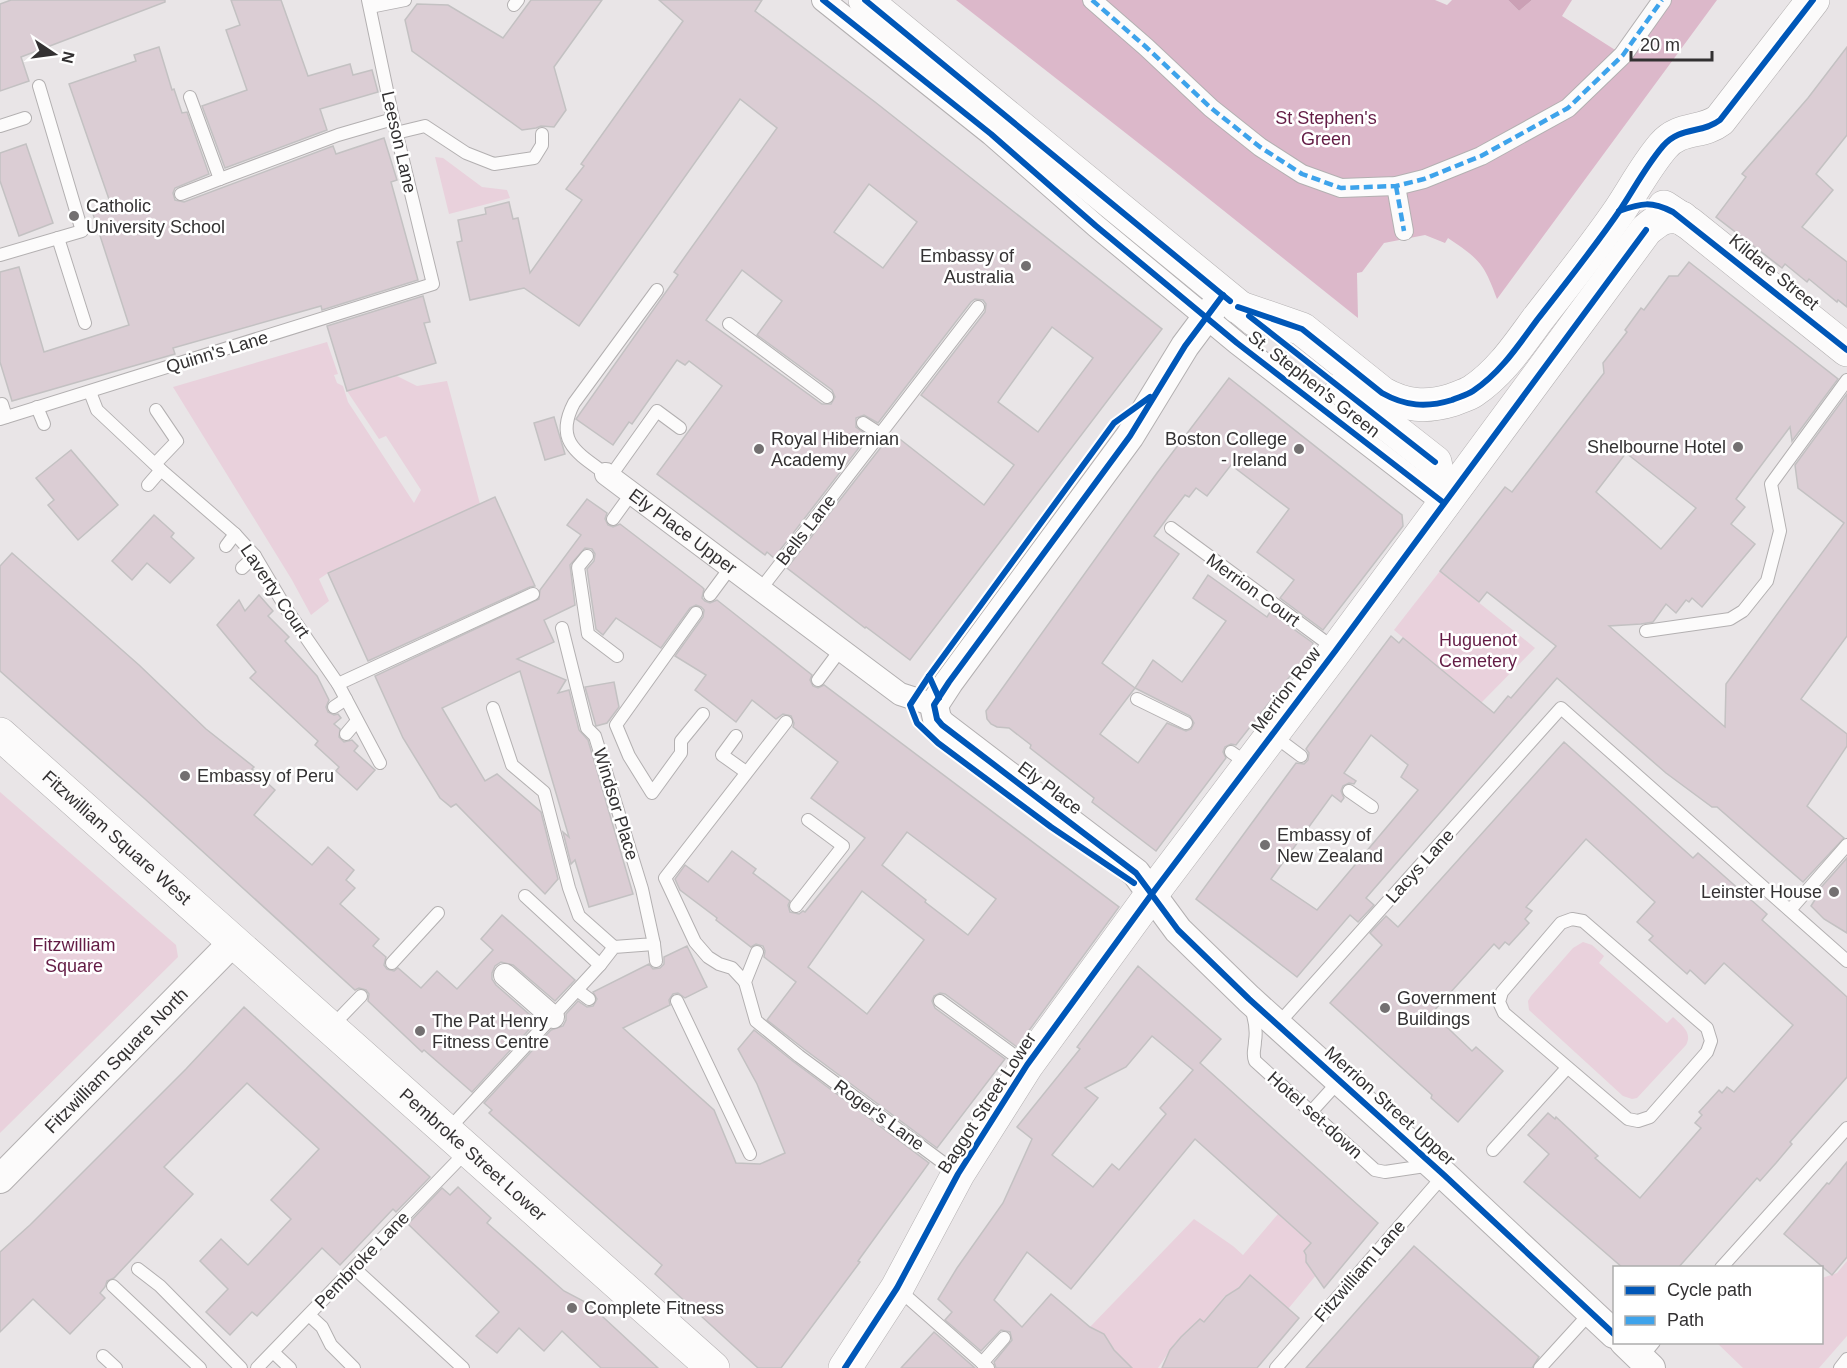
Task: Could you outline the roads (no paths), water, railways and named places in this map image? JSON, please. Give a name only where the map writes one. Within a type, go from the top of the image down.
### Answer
[{"type":"main road","name":"St. Stephen's Green","points":[[865,0],[1222,306],[1435,462],[1444,503]]},
{"type":"main road","name":"St. Stephen's Green","points":[[1222,306],[1302,329],[1394,400],[1423,406],[1472,392],[1504,364],[1620,211],[1644,172],[1670,139],[1691,129],[1714,125],[1720,120],[1812,0]]},
{"type":"main road","name":"Kildare Street","points":[[1620,211],[1650,203],[1663,207],[1682,218],[1847,350]]},
{"type":"main road","points":[[1444,503],[1552,366],[1663,216],[1682,218]]},
{"type":"main road","name":"Merrion Row","points":[[1151,895],[1240,758],[1273,733],[1444,503]]},
{"type":"main road","name":"Fitzwilliam Square West","points":[[0,734],[233,942]]},
{"type":"main road","name":"Baggot Street Lower","points":[[845,1368],[897,1288],[958,1174],[1027,1065],[1151,895]]},
{"type":"main road","name":"Pembroke Street Lower","points":[[233,942],[713,1368]]},
{"type":"street","name":"St. Stephen's Green","points":[[823,0],[991,134],[1096,226],[1222,306]]},
{"type":"street","points":[[1092,0],[1146,46],[1211,108],[1260,147],[1302,174],[1341,188],[1396,186],[1424,179],[1481,156],[1568,108],[1623,56],[1662,0]]},
{"type":"street","points":[[1396,186],[1404,231]]},
{"type":"street","points":[[760,590],[900,694],[934,705],[1130,436],[1185,346],[1222,306]]},
{"type":"street","name":"Ely Place Upper","points":[[608,476],[760,590]]},
{"type":"street","name":"Ely Place","points":[[934,705],[937,719],[942,725],[1136,873],[1151,895]]},
{"type":"street","name":"Merrion Street Upper","points":[[1151,895],[1178,930],[1249,999],[1441,1172],[1613,1333]]},
{"type":"street","name":"Fitzwilliam Square North","points":[[0,1179],[233,942]]},
{"type":"street","points":[[505,975],[553,1017]]},
{"type":"lane","points":[[369,4],[405,0]]},
{"type":"lane","name":"Leeson Lane","points":[[369,4],[396,133],[433,284]]},
{"type":"lane","points":[[1,252],[20,249],[82,231],[39,86]]},
{"type":"lane","points":[[190,97],[220,179]]},
{"type":"lane","points":[[0,126],[25,118]]},
{"type":"lane","points":[[181,194],[338,135],[393,118]]},
{"type":"lane","points":[[396,133],[425,126],[466,153],[494,164],[534,158],[542,145],[542,134]]},
{"type":"lane","points":[[58,238],[85,323]]},
{"type":"lane","name":"Quinn's Lane","points":[[3,418],[433,284]]},
{"type":"lane","points":[[657,290],[574,403],[566,418],[565,427],[571,444],[580,456],[608,476],[657,411],[680,428]]},
{"type":"lane","name":"Bells Lane","points":[[760,590],[978,307]]},
{"type":"lane","points":[[729,324],[827,397]]},
{"type":"lane","points":[[1646,631],[1730,619],[1743,611],[1767,581],[1780,531],[1771,484],[1847,380]]},
{"type":"lane","name":"Laverty Court","points":[[90,392],[97,410],[235,534],[255,556],[287,609],[338,684],[377,758],[365,761]]},
{"type":"lane","points":[[2,404],[3,418]]},
{"type":"lane","points":[[37,407],[44,424]]},
{"type":"lane","points":[[148,485],[177,441],[156,410]]},
{"type":"lane","points":[[863,423],[880,434]]},
{"type":"lane","points":[[613,519],[631,494]]},
{"type":"lane","name":"Merrion Court","points":[[1171,528],[1213,554],[1336,650]]},
{"type":"lane","points":[[226,546],[235,534]]},
{"type":"lane","points":[[242,568],[255,556]]},
{"type":"lane","points":[[587,556],[578,567],[588,634],[617,656]]},
{"type":"lane","points":[[710,595],[730,568]]},
{"type":"lane","points":[[338,684],[532,594]]},
{"type":"lane","points":[[696,613],[616,725],[629,756],[652,793],[681,753],[681,741],[703,714]]},
{"type":"lane","name":"Windsor Place","points":[[562,628],[587,728],[595,736],[642,889],[656,961]]},
{"type":"lane","points":[[818,680],[841,649]]},
{"type":"lane","points":[[334,707],[346,699]]},
{"type":"lane","points":[[1137,699],[1186,723]]},
{"type":"lane","points":[[493,708],[512,765],[544,792],[569,888],[579,916],[614,947],[654,944]]},
{"type":"lane","name":"Lacys Lane","points":[[1278,1024],[1561,708],[1790,910]]},
{"type":"lane","points":[[346,734],[357,721]]},
{"type":"lane","points":[[757,952],[745,982],[732,968],[708,957],[695,942],[665,878],[786,722]]},
{"type":"lane","points":[[1273,733],[1301,756]]},
{"type":"lane","points":[[736,736],[722,755],[746,772]]},
{"type":"lane","points":[[1349,791],[1372,807]]},
{"type":"lane","points":[[796,906],[843,846],[808,820]]},
{"type":"lane","points":[[1847,845],[1790,910],[1847,961]]},
{"type":"lane","points":[[525,896],[600,964]]},
{"type":"lane","points":[[392,963],[438,913]]},
{"type":"lane","points":[[1572,919],[1583,921],[1707,1028],[1711,1041],[1707,1052],[1650,1117],[1638,1121],[1628,1119],[1568,1068],[1504,1013],[1499,1002],[1502,992],[1561,922],[1572,919]]},
{"type":"lane","points":[[457,1142],[553,1017],[614,947]]},
{"type":"lane","name":"Roger's Lane","points":[[745,982],[756,1021],[799,1056],[958,1174]]},
{"type":"lane","points":[[577,990],[589,999]]},
{"type":"lane","points":[[330,1029],[362,996]]},
{"type":"lane","name":"Hotel set-down","points":[[1249,999],[1256,1023],[1252,1053],[1254,1061],[1375,1170],[1385,1172],[1425,1166],[1441,1172]]},
{"type":"lane","points":[[677,1001],[750,1154]]},
{"type":"lane","points":[[940,1001],[1027,1065]]},
{"type":"lane","points":[[1493,1150],[1568,1068]]},
{"type":"lane","points":[[1311,1112],[1340,1080]]},
{"type":"lane","points":[[1723,1266],[1847,1128]]},
{"type":"lane","name":"Pembroke Lane","points":[[257,1368],[354,1268],[457,1142]]},
{"type":"lane","name":"Fitzwilliam Lane","points":[[1276,1368],[1441,1172]]},
{"type":"lane","points":[[354,1268],[462,1368]]},
{"type":"lane","points":[[138,1269],[160,1286],[241,1368]]},
{"type":"lane","points":[[113,1286],[200,1368]]},
{"type":"lane","points":[[897,1288],[985,1365],[1004,1338]]},
{"type":"lane","points":[[1539,1368],[1591,1312]]},
{"type":"lane","points":[[309,1315],[322,1327],[331,1345],[354,1368]]},
{"type":"lane","points":[[273,1352],[290,1368]]},
{"type":"lane","points":[[103,1356],[116,1368]]},
{"type":"lane","points":[[1840,1368],[1847,1359]]},
{"type":"place","name":"Catholic University School","points":[[74,216]]},
{"type":"place","name":"Embassy of Australia","points":[[1026,266]]},
{"type":"place","name":"Shelbourne Hotel","points":[[1738,447]]},
{"type":"place","name":"Royal Hibernian Academy","points":[[759,449]]},
{"type":"place","name":"Boston College - Ireland","points":[[1299,449]]},
{"type":"place","name":"Embassy of Peru","points":[[185,776]]},
{"type":"place","name":"Embassy of New Zealand","points":[[1265,845]]},
{"type":"place","name":"Leinster House","points":[[1834,892]]},
{"type":"place","name":"Government Buildings","points":[[1385,1008]]},
{"type":"place","name":"The Pat Henry Fitness Centre","points":[[420,1031]]},
{"type":"place","name":"Complete Fitness","points":[[572,1308]]},
{"type":"park label","name":"St Stephen's Green","points":[[1326,128]]},
{"type":"park label","name":"Huguenot Cemetery","points":[[1478,650]]},
{"type":"park label","name":"Fitzwilliam Square","points":[[74,955]]}]
